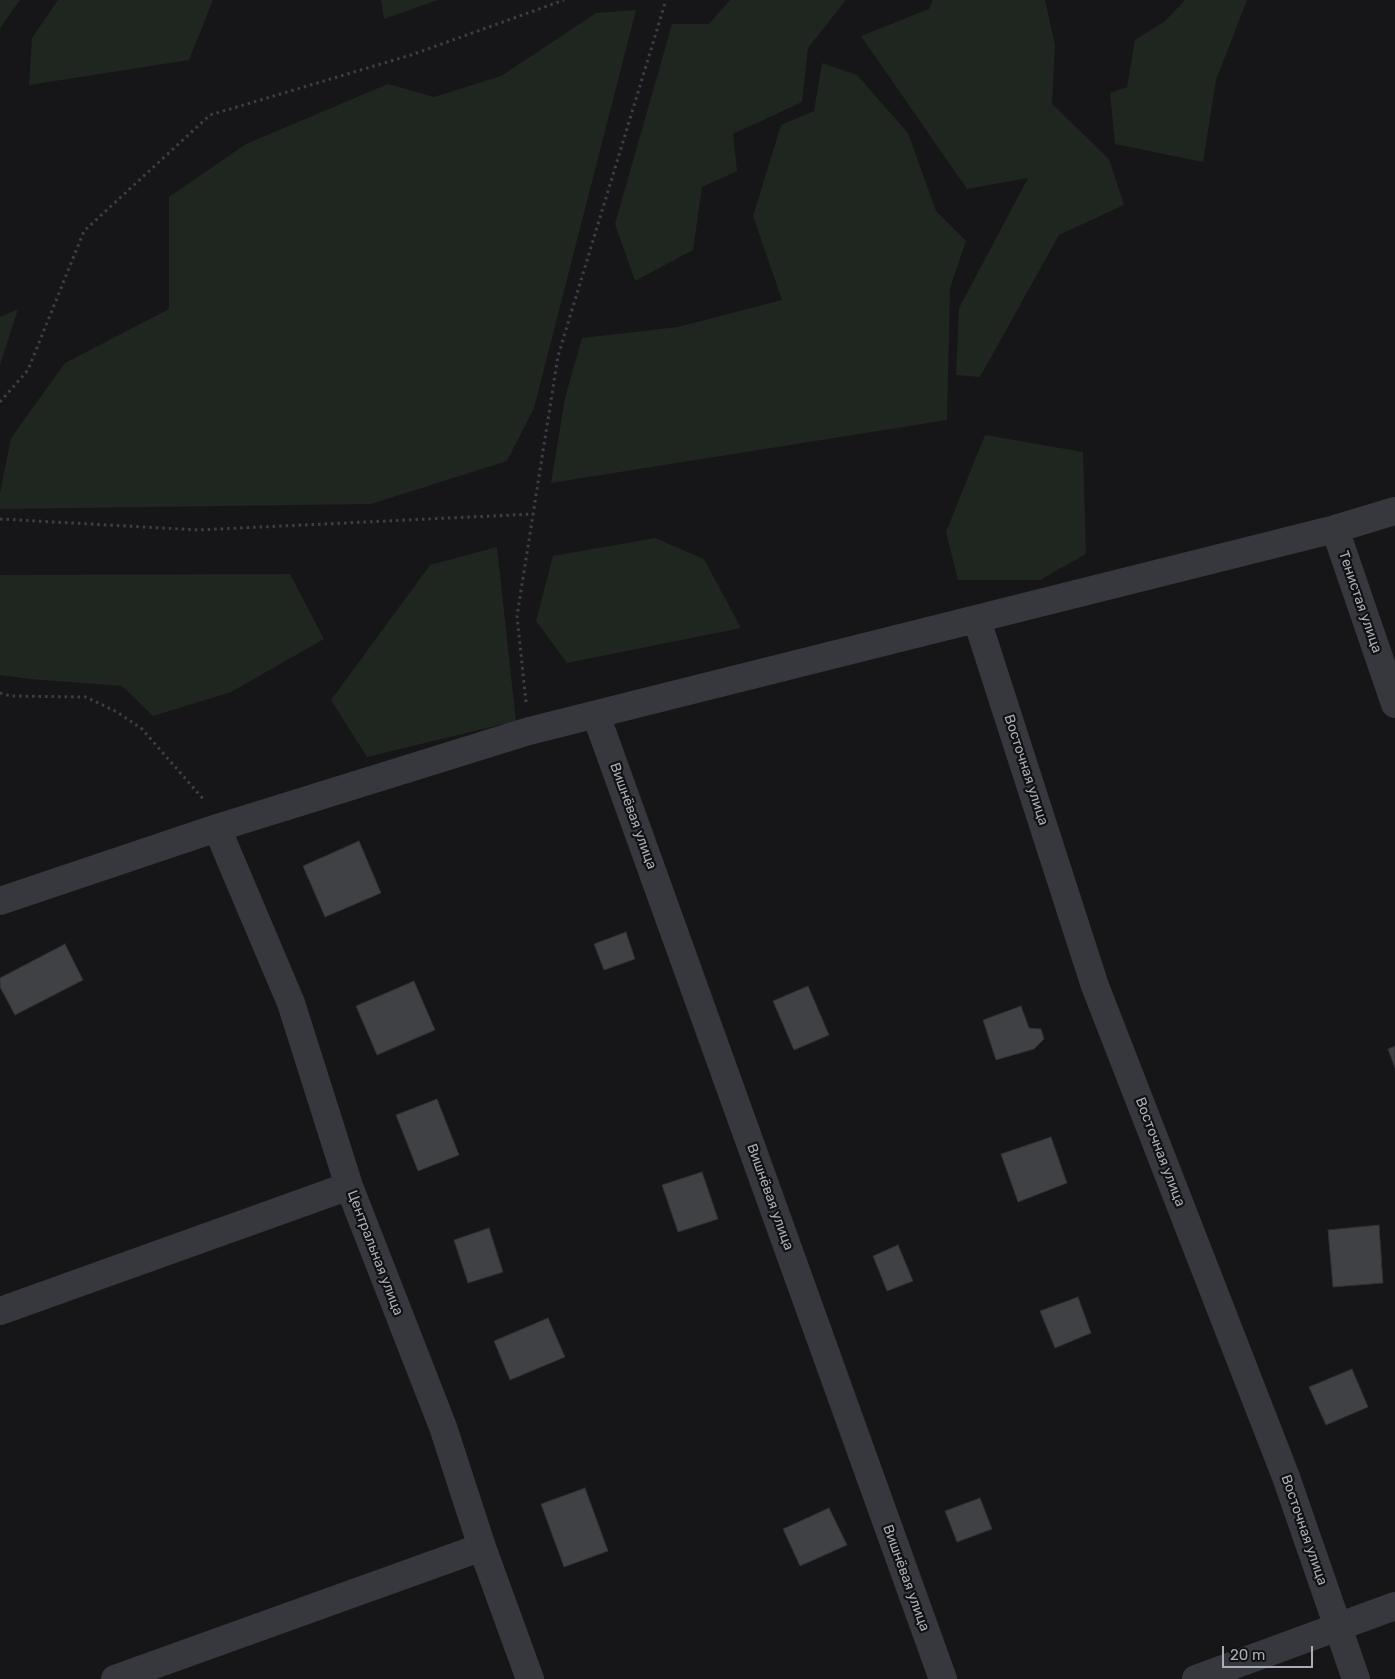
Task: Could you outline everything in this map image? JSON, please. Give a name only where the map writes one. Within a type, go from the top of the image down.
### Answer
[{"type":"street","points":[[0,900],[217,828],[529,731],[977,620],[1335,529],[1395,511]]},
{"type":"street","name":"Тенистая улица","points":[[1335,529],[1395,704]]},
{"type":"street","name":"Восточная улица","points":[[977,620],[1095,986],[1286,1477],[1356,1679]]},
{"type":"street","name":"Вишнёвая улица","points":[[596,715],[943,1679]]},
{"type":"street","name":"Центральная улица","points":[[217,828],[291,1003],[349,1186],[443,1427],[482,1547],[530,1679]]},
{"type":"street","points":[[0,1311],[349,1186]]},
{"type":"street","points":[[116,1679],[482,1547]]},
{"type":"street","points":[[1196,1679],[1395,1606]]},
{"type":"path","points":[[0,402],[28,370],[84,231],[210,116],[411,55],[564,0]]},
{"type":"path","points":[[529,731],[516,616],[558,356],[666,0]]},
{"type":"path","points":[[0,519],[198,530],[532,514]]},
{"type":"path","points":[[0,694],[10,696],[86,697],[118,712],[142,728],[204,800],[217,828]]},
{"type":"shaded area","points":[[0,0],[20,0],[0,28]]},
{"type":"shaded area","points":[[58,0],[213,0],[189,60],[29,85],[32,38]]},
{"type":"shaded area","points":[[381,0],[438,0],[384,19]]},
{"type":"shaded area","points":[[730,0],[846,0],[808,48],[802,102],[733,134],[737,171],[702,187],[693,250],[635,281],[615,224],[672,24],[709,24]]},
{"type":"shaded area","points":[[933,0],[1045,0],[1055,45],[1052,104],[1109,159],[1124,205],[1059,235],[980,377],[956,375],[959,308],[1028,178],[967,189],[861,36],[929,9]]},
{"type":"shaded area","points":[[1185,0],[1247,0],[1216,80],[1203,162],[1115,144],[1110,93],[1127,87],[1135,40],[1165,21]]},
{"type":"shaded area","points":[[636,10],[534,408],[507,461],[371,504],[0,509],[0,493],[11,438],[65,363],[169,309],[169,197],[246,144],[388,84],[434,97],[501,76],[596,13]]},
{"type":"shaded area","points":[[822,63],[857,75],[908,133],[936,211],[966,241],[950,288],[947,420],[551,483],[565,398],[582,338],[678,327],[782,300],[753,216],[781,125],[814,111]]},
{"type":"shaded area","points":[[18,309],[0,365],[0,317]]},
{"type":"shaded area","points":[[985,435],[1083,452],[1086,554],[1040,580],[958,580],[946,532]]},
{"type":"shaded area","points":[[655,538],[704,559],[741,628],[567,663],[536,621],[553,556]]},
{"type":"shaded area","points":[[497,547],[516,721],[367,757],[331,700],[430,565]]},
{"type":"shaded area","points":[[290,574],[324,639],[231,692],[153,716],[122,686],[0,675],[0,575]]},
{"type":"building","points":[[359,841],[381,893],[325,917],[303,866]]},
{"type":"building","points":[[626,932],[635,959],[604,970],[594,944]]},
{"type":"building","points":[[65,944],[83,980],[15,1015],[0,987],[0,978]]},
{"type":"building","points":[[414,981],[435,1030],[377,1055],[356,1006]]},
{"type":"building","points":[[808,986],[829,1035],[794,1050],[773,1001]]},
{"type":"building","points":[[1021,1006],[1029,1028],[1041,1029],[1044,1039],[1034,1049],[996,1060],[983,1020]]},
{"type":"building","points":[[1395,1046],[1395,1068],[1388,1049]]},
{"type":"building","points":[[437,1099],[459,1155],[418,1171],[396,1115]]},
{"type":"building","points":[[1051,1137],[1067,1183],[1018,1202],[1001,1154]]},
{"type":"building","points":[[702,1172],[718,1219],[678,1232],[662,1185]]},
{"type":"building","points":[[1379,1225],[1383,1283],[1333,1287],[1328,1230]]},
{"type":"building","points":[[489,1228],[503,1272],[468,1283],[454,1240]]},
{"type":"building","points":[[898,1245],[913,1281],[887,1291],[873,1256]]},
{"type":"building","points":[[1078,1297],[1091,1333],[1055,1348],[1040,1311]]},
{"type":"building","points":[[548,1318],[565,1357],[510,1380],[494,1341]]},
{"type":"building","points":[[1352,1369],[1368,1407],[1326,1425],[1309,1387]]},
{"type":"building","points":[[585,1488],[608,1551],[564,1567],[541,1504]]},
{"type":"building","points":[[980,1498],[992,1529],[957,1542],[945,1511]]},
{"type":"building","points":[[829,1508],[847,1545],[800,1566],[783,1529]]}]
